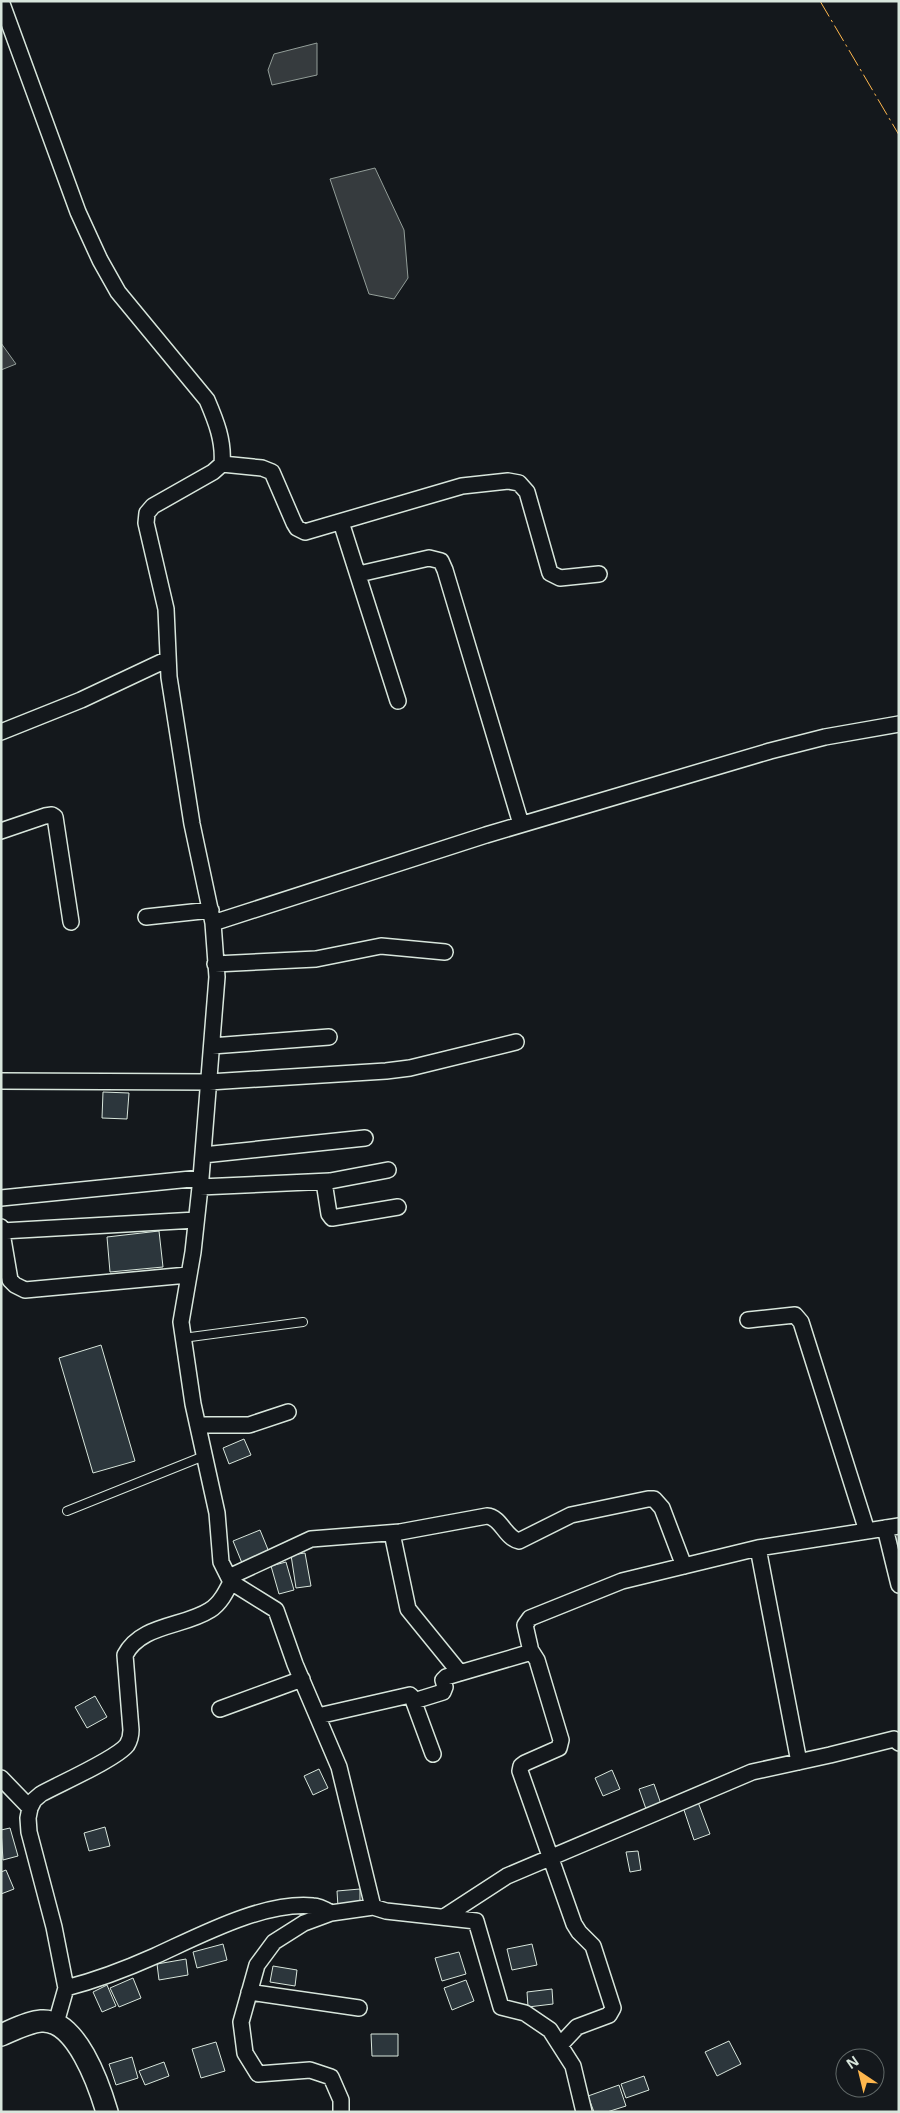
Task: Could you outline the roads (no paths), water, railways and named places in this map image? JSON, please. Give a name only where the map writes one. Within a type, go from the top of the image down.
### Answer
[{"type":"street","points":[[1,2],[7,32],[78,212],[100,260],[118,292],[207,400],[216,420],[223,450],[222,464],[201,480],[153,506],[148,513],[146,522],[166,609],[168,677],[192,824],[212,916],[217,977],[193,1252],[180,1322],[204,1456],[217,1513],[221,1562],[230,1580],[276,1610],[302,1679],[339,1767],[373,1907]]},
{"type":"street","points":[[222,464],[262,468],[272,472],[294,524],[300,531],[309,531],[457,487],[519,483],[527,492],[550,573],[554,577],[560,578],[599,574]]},
{"type":"street","points":[[341,522],[398,701]]},
{"type":"street","points":[[359,574],[429,558],[441,561],[521,824]]},
{"type":"street","points":[[2,733],[81,700],[168,659]]},
{"type":"street","points":[[146,916],[212,916],[770,751],[824,737],[899,724]]},
{"type":"street","points":[[1,831],[45,816],[52,815],[55,817],[71,922]]},
{"type":"street","points":[[215,964],[316,959],[381,946],[444,952]]},
{"type":"street","points":[[212,1046],[329,1037]]},
{"type":"street","points":[[1,1081],[209,1082],[386,1072],[516,1042]]},
{"type":"street","points":[[203,1154],[365,1138]]},
{"type":"street","points":[[1,1198],[200,1182],[324,1182],[388,1170]]},
{"type":"street","points":[[324,1182],[329,1214],[332,1218],[398,1207]]},
{"type":"street","points":[[188,1275],[25,1290],[10,1280],[2,1229],[196,1220]]},
{"type":"street","points":[[748,1320],[794,1315],[801,1322],[866,1531]]},
{"type":"street","points":[[198,1425],[249,1425],[288,1412]]},
{"type":"street","points":[[56,2023],[66,1988],[54,1927],[29,1832],[30,1808],[34,1800],[41,1794],[115,1754],[126,1745],[130,1738],[131,1730],[125,1655],[130,1646],[150,1633],[210,1610],[222,1598],[230,1580],[312,1539],[392,1533],[491,1516],[512,1538],[519,1541],[571,1515],[654,1499],[662,1508],[684,1566]]},
{"type":"street","points":[[560,2045],[577,2027],[609,2015],[613,2008],[593,1946],[574,1924],[520,1771],[521,1766],[525,1763],[558,1748],[561,1740],[537,1660],[530,1649],[524,1624],[530,1618],[606,1586],[758,1548],[892,1527],[899,1584]]},
{"type":"street","points":[[392,1533],[408,1609],[460,1673]]},
{"type":"street","points":[[758,1548],[799,1762]]},
{"type":"street","points":[[414,1702],[443,1692],[445,1690],[444,1678],[528,1653],[530,1649]]},
{"type":"street","points":[[220,1709],[302,1679]]},
{"type":"street","points":[[318,1716],[408,1695],[412,1697],[433,1754]]},
{"type":"street","points":[[444,1917],[507,1876],[752,1772],[894,1738],[899,1743]]},
{"type":"street","points":[[1,1778],[30,1808]]},
{"type":"street","points":[[66,1988],[98,1979],[156,1955],[206,1931],[269,1910],[284,1907],[315,1906],[331,1913]]},
{"type":"street","points":[[341,2112],[341,2100],[331,2077],[310,2070],[258,2074],[244,2053],[240,2022],[257,1965],[274,1942],[304,1924],[331,1913],[373,1907],[386,1911],[476,1921],[501,2007],[525,2013],[550,2030],[573,2066],[584,2112]]},
{"type":"street","points":[[249,1992],[359,2008]]},
{"type":"street","points":[[1,2035],[41,2021],[56,2023],[69,2034],[80,2048],[101,2089],[108,2112]]},
{"type":"lane","points":[[183,1338],[303,1322]]},
{"type":"lane","points":[[67,1511],[204,1456]]}]
